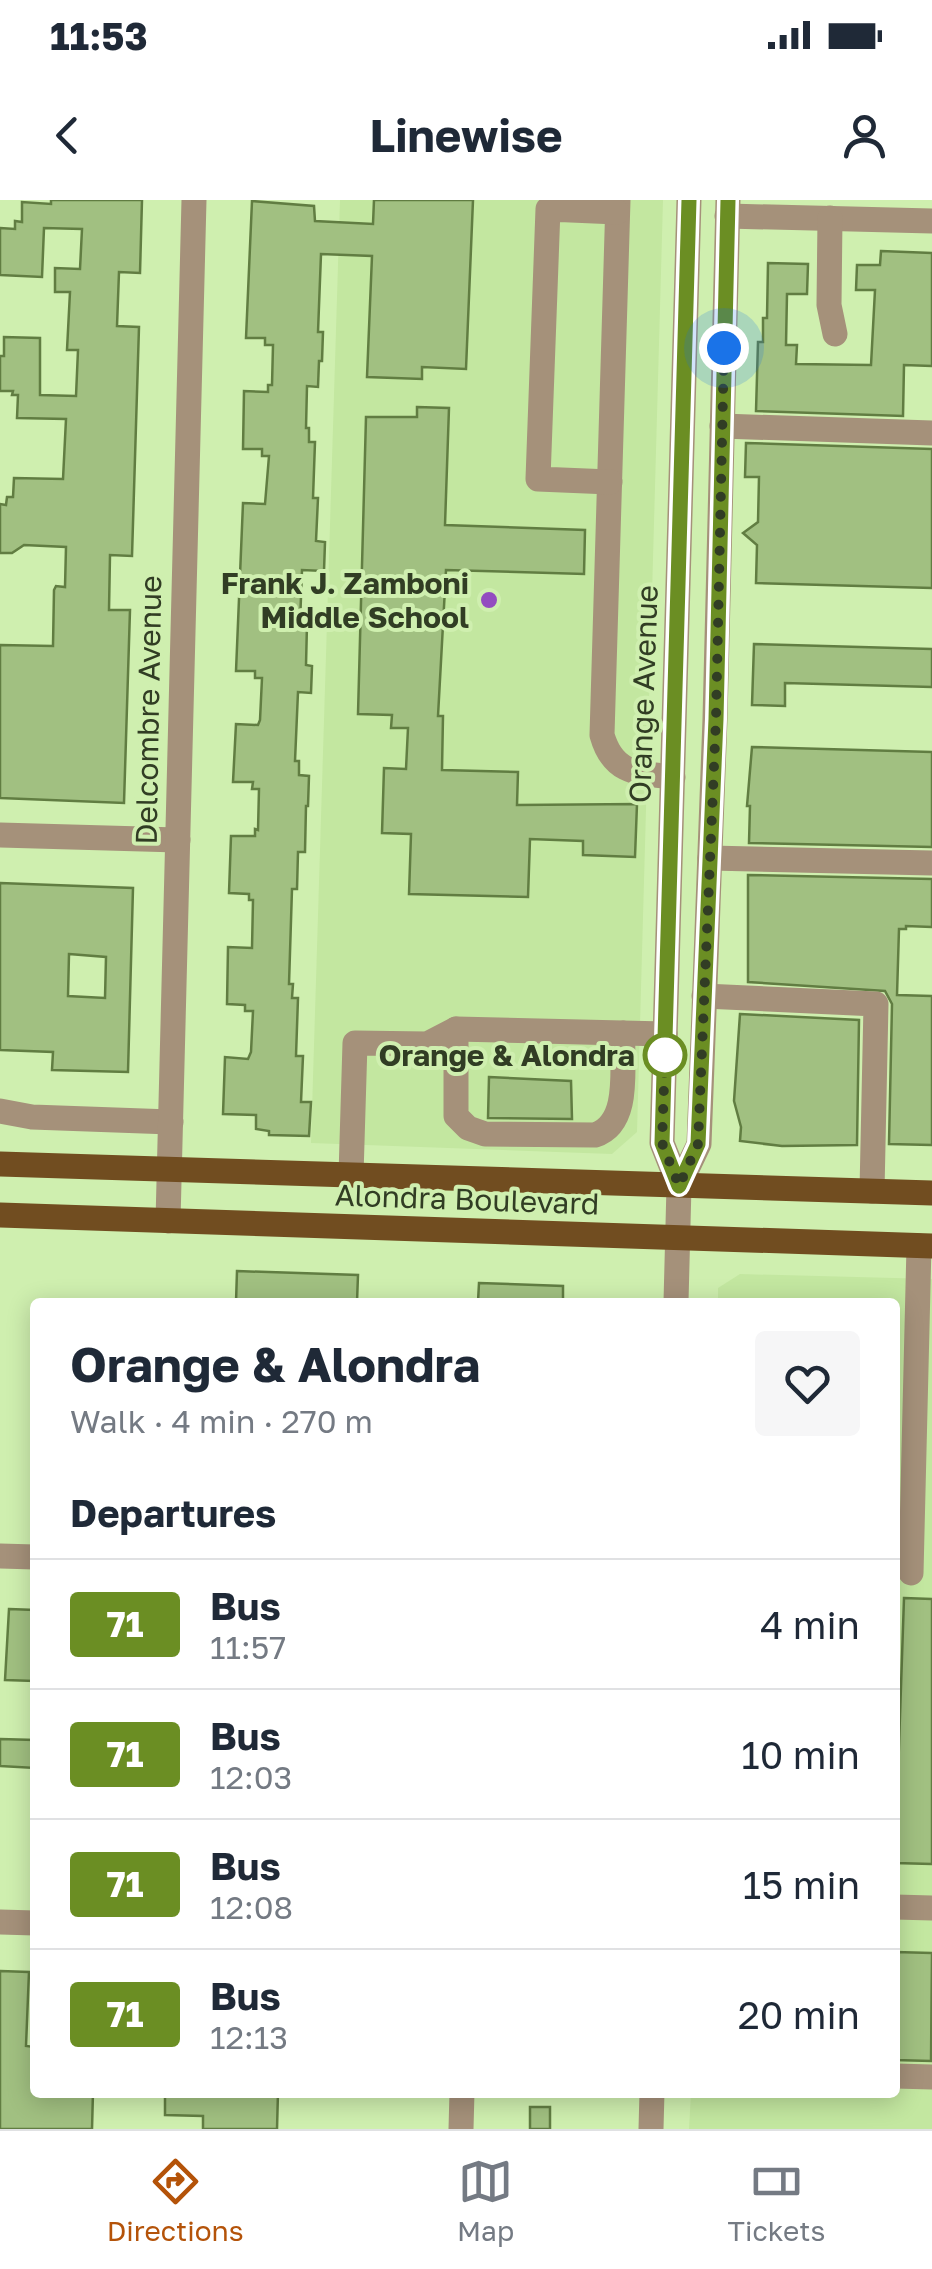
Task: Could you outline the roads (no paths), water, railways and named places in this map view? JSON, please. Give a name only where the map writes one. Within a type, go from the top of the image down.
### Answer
[{"type":"main road","name":"Alondra Boulevard","points":[[0,1164],[932,1193]]},
{"type":"main road","name":"Alondra Boulevard","points":[[0,1215],[926,1246]]},
{"type":"street","name":"Delcombre Avenue","points":[[168,1221],[194,200]]},
{"type":"street","name":"Orange Avenue","points":[[676,1298],[679,1186],[662,1143],[689,200]]},
{"type":"street","points":[[610,482],[538,480],[548,209],[618,206],[610,482],[602,735],[607,753],[633,773],[672,776]]},
{"type":"street","points":[[728,208],[830,218],[932,221]]},
{"type":"street","name":"Orange Avenue","points":[[679,1186],[698,1144],[728,208]]},
{"type":"street","points":[[830,218],[829,312],[836,334]]},
{"type":"street","points":[[722,426],[932,433]]},
{"type":"street","points":[[0,835],[178,840]]},
{"type":"street","points":[[710,858],[932,863]]},
{"type":"street","points":[[704,996],[876,1004],[872,1192]]},
{"type":"street","points":[[352,1175],[355,1043],[427,1044],[456,1028],[665,1034]]},
{"type":"street","points":[[456,1028],[456,1116],[468,1128],[486,1134],[606,1131],[618,1117],[622,1033]]},
{"type":"street","points":[[0,1111],[32,1117],[171,1122]]},
{"type":"street","points":[[913,1573],[926,1246]]},
{"type":"street","points":[[0,1556],[30,1557]]},
{"type":"street","points":[[900,1907],[932,1908]]},
{"type":"street","points":[[0,1922],[30,1923]]},
{"type":"street","points":[[900,2076],[932,2077]]},
{"type":"street","points":[[461,2129],[462,2098]]},
{"type":"street","points":[[651,2129],[652,2098]]},
{"type":"place","name":"Frank J. Zamboni Middle School","points":[[489,600]]},
{"type":"place","name":"Orange & Alondra","points":[[665,1055]]}]
